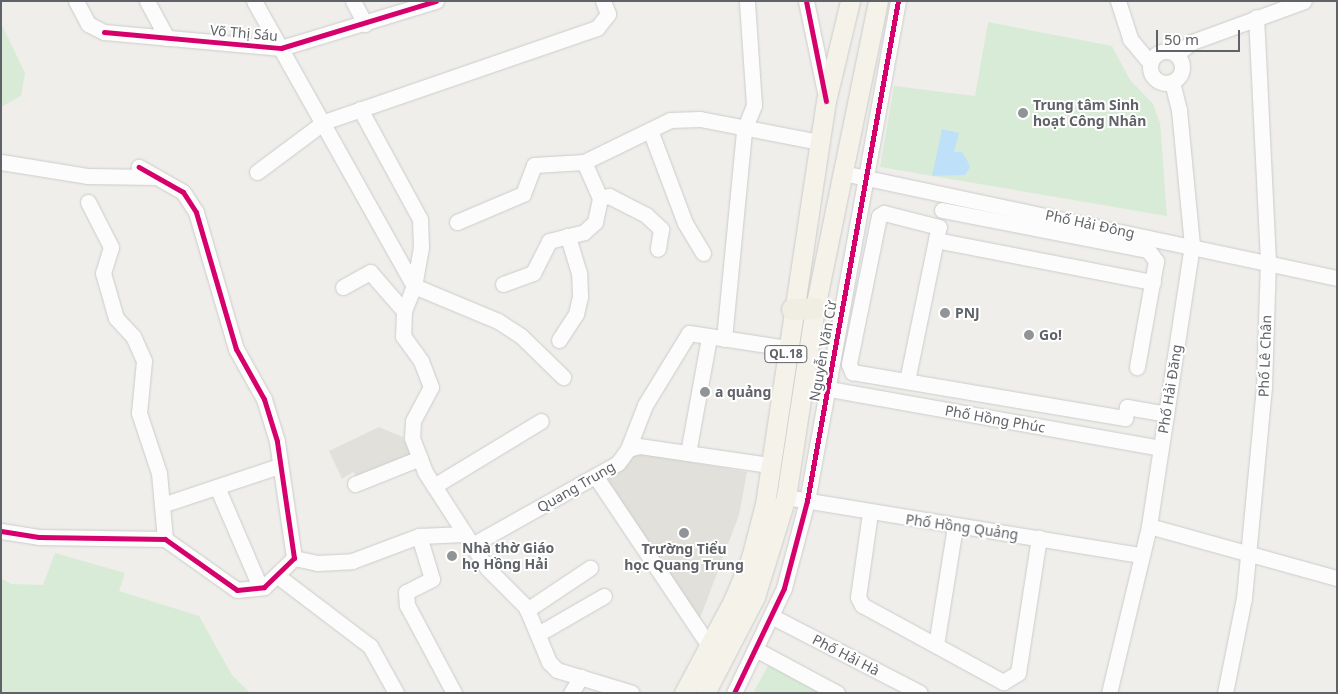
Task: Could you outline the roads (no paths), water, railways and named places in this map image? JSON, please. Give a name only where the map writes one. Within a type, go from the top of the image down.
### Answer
[{"type":"highway","points":[[792,309],[815,308]]},
{"type":"main road","name":"QL.18","points":[[684,693],[751,558],[769,465],[826,101],[850,1]]},
{"type":"main road","name":"Nguyễn Văn Cừ","points":[[705,693],[729,651],[755,597],[786,497],[815,308],[878,1]]},
{"type":"street","name":"Võ Thị Sáu","points":[[76,1],[88,24],[104,32],[281,48],[366,24],[436,1]]},
{"type":"street","points":[[147,1],[167,38]]},
{"type":"street","points":[[254,1],[324,122],[414,286],[498,321],[528,342],[563,378]]},
{"type":"street","points":[[353,1],[366,24]]},
{"type":"street","points":[[257,172],[324,122],[597,28],[608,14],[603,1]]},
{"type":"street","points":[[724,339],[744,130],[754,105],[747,1]]},
{"type":"street","points":[[806,1],[826,101]]},
{"type":"street","name":"Nguyễn Văn Cừ","points":[[734,693],[772,617],[807,501],[829,389],[832,360],[898,1]]},
{"type":"street","points":[[1118,1],[1130,39],[1150,63],[1157,80],[1172,82],[1182,70],[1177,54]]},
{"type":"street","points":[[1150,63],[1161,51],[1177,54],[1192,42],[1256,16],[1273,6],[1304,1]]},
{"type":"street","name":"Phố Lê Chân","points":[[1224,693],[1248,555],[1262,420],[1268,261],[1256,16]]},
{"type":"street","name":"Phố Hải Đăng","points":[[1109,693],[1139,555],[1149,526],[1192,245],[1179,110],[1172,82]]},
{"type":"street","points":[[360,109],[420,219],[421,247],[414,286],[404,311],[402,336],[421,362],[431,387],[413,421],[412,438],[420,458],[434,486],[487,568],[527,610],[556,670],[632,693]]},
{"type":"street","points":[[457,222],[523,194],[534,166],[584,162],[670,120],[700,119],[744,130],[820,142]]},
{"type":"street","points":[[650,130],[685,223],[703,254]]},
{"type":"street","points":[[1,162],[87,176],[156,178]]},
{"type":"street","points":[[503,284],[533,273],[544,245],[584,232],[595,222],[600,198],[584,162]]},
{"type":"street","points":[[1,531],[38,537],[165,539],[237,590],[260,587],[279,577],[294,558],[277,441],[264,398],[236,350],[196,212],[183,192],[139,167]]},
{"type":"street","name":"Phố Hải Đông","points":[[843,173],[1268,261],[1337,278]]},
{"type":"street","points":[[907,381],[945,194]]},
{"type":"street","points":[[600,198],[609,196],[646,215],[661,228],[658,249]]},
{"type":"street","points":[[88,202],[111,248],[103,273],[116,318],[133,336],[144,361],[139,413],[157,461],[165,539]]},
{"type":"street","points":[[942,210],[1148,250],[1156,261],[1137,367]]},
{"type":"street","points":[[1153,282],[937,233],[884,213],[879,216],[849,364],[852,372],[1125,418],[1127,407],[1166,414]]},
{"type":"street","points":[[559,340],[576,314],[580,296],[579,273],[568,236]]},
{"type":"street","points":[[343,287],[370,272],[404,311]]},
{"type":"street","points":[[628,449],[645,405],[689,333],[787,348]]},
{"type":"street","points":[[688,453],[709,336]]},
{"type":"street","points":[[832,360],[849,364]]},
{"type":"street","name":"Phố Hồng Phúc","points":[[802,393],[829,389],[1160,448]]},
{"type":"street","points":[[434,486],[541,421]]},
{"type":"street","name":"Quang Trung","points":[[469,540],[596,477],[618,463],[628,449],[688,453],[769,465]]},
{"type":"street","points":[[356,484],[420,458]]},
{"type":"street","points":[[162,505],[280,466]]},
{"type":"street","points":[[596,477],[709,646]]},
{"type":"street","points":[[217,487],[260,587]]},
{"type":"street","name":"Phố Hồng Quảng","points":[[786,497],[955,527],[1039,538],[1139,555]]},
{"type":"street","points":[[870,513],[859,601],[1003,682],[1014,677],[1039,538]]},
{"type":"street","points":[[1149,526],[1248,555],[1337,578]]},
{"type":"street","points":[[936,645],[955,527]]},
{"type":"street","points":[[294,558],[317,563],[352,561],[419,536],[469,540]]},
{"type":"street","points":[[419,536],[432,580],[406,592],[407,605],[454,693]]},
{"type":"street","points":[[527,610],[590,568]]},
{"type":"street","points":[[279,577],[370,646],[396,693]]},
{"type":"street","points":[[538,634],[604,596]]},
{"type":"street","name":"Phố Hải Hà","points":[[772,617],[920,693]]},
{"type":"street","points":[[757,650],[838,693]]},
{"type":"street","points":[[729,651],[750,664]]},
{"type":"street","points":[[571,693],[581,677]]},
{"type":"water","points":[[942,129],[959,133],[954,152],[962,152],[967,160],[970,167],[965,175],[932,176]]},
{"type":"place","name":"Trung tâm Sinh hoạt Công Nhân","points":[[1023,113]]},
{"type":"place","name":"PNJ","points":[[945,313]]},
{"type":"place","name":"Go!","points":[[1029,335]]},
{"type":"place","name":"a quảng","points":[[705,392]]},
{"type":"place","name":"Trường Tiểu học Quang Trung","points":[[684,533]]},
{"type":"place","name":"Nhà thờ Giáo họ Hồng Hải","points":[[452,556]]}]
